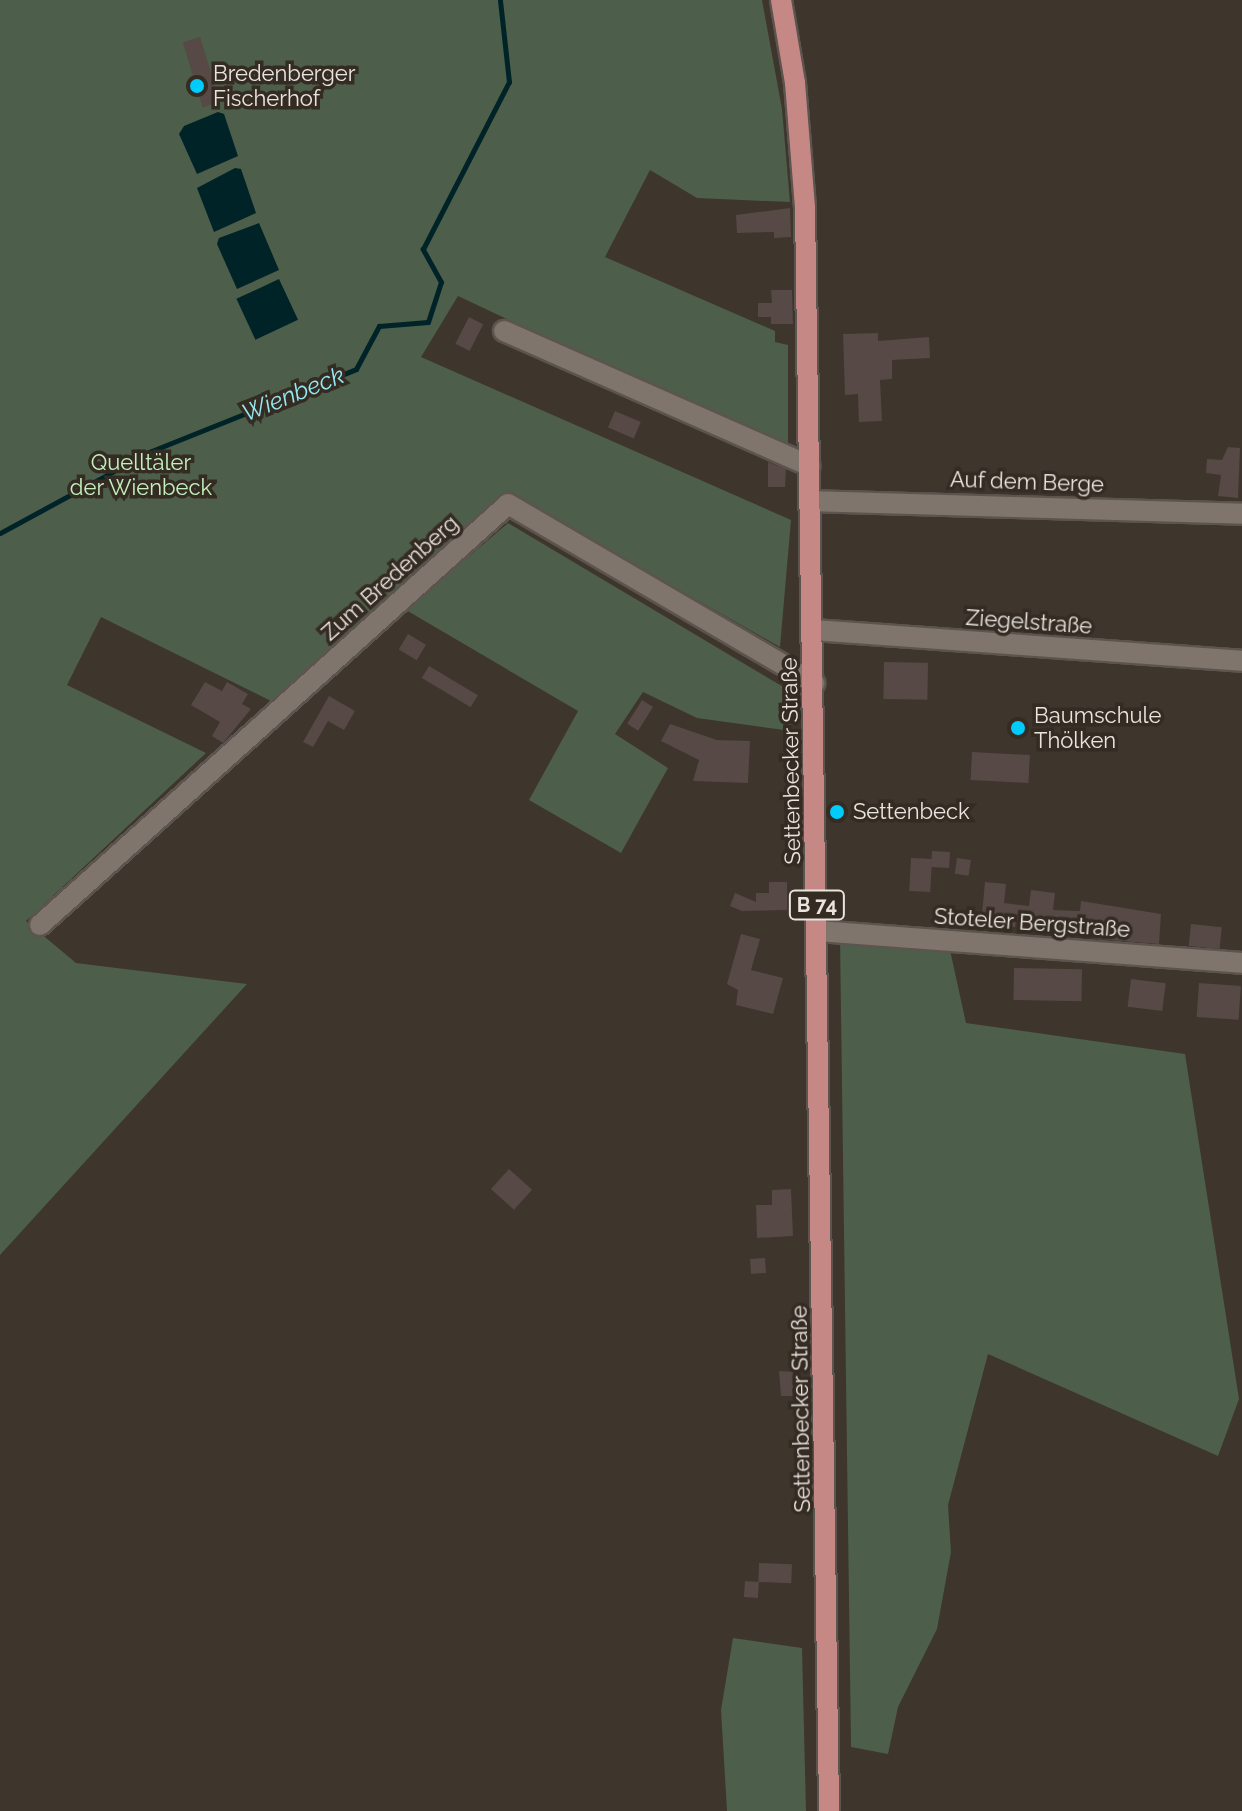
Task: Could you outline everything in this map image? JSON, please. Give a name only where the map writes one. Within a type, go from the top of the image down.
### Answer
[{"type":"main road","name":"Settenbecker Straße","points":[[781,0],[795,83],[805,208],[829,1811]]},
{"type":"street","points":[[504,331],[810,466]]},
{"type":"street","name":"Auf dem Berge","points":[[810,501],[1242,514]]},
{"type":"street","name":"Zum Bredenberg","points":[[40,925],[508,504],[814,683]]},
{"type":"street","name":"Ziegelstraße","points":[[813,630],[1242,661]]},
{"type":"street","name":"Stoteler Bergstraße","points":[[818,931],[1242,963]]},
{"type":"green space","name":"Quelltäler der Wienbeck","points":[[0,0],[762,0],[782,109],[790,202],[697,198],[650,170],[605,257],[775,331],[775,342],[788,345],[788,451],[458,296],[421,357],[791,520],[780,647],[511,494],[501,496],[271,701],[101,617],[67,685],[206,753],[26,921],[76,963],[247,984],[0,1255]]},
{"type":"green space","points":[[508,523],[790,691],[791,731],[697,718],[643,692],[615,734],[668,768],[621,853],[529,800],[578,711],[406,610]]},
{"type":"green space","points":[[840,938],[950,950],[966,1023],[1185,1054],[1239,1399],[1218,1456],[988,1354],[948,1505],[951,1552],[937,1629],[898,1707],[888,1754],[851,1747]]},
{"type":"green space","points":[[733,1638],[802,1648],[806,1811],[727,1811],[721,1710]]},
{"type":"water","points":[[218,112],[224,114],[238,156],[197,174],[179,134],[184,126]]},
{"type":"water","points":[[235,168],[241,169],[256,213],[214,232],[197,188]]},
{"type":"water","points":[[259,223],[279,270],[237,289],[217,244],[219,238]]},
{"type":"water","points":[[279,279],[298,320],[255,340],[236,299]]},
{"type":"building","points":[[200,37],[220,102],[203,107],[183,42]]},
{"type":"building","points":[[790,208],[791,237],[774,238],[774,232],[737,233],[736,215]]},
{"type":"building","points":[[771,290],[792,290],[793,324],[771,324],[771,317],[758,317],[758,303],[772,303]]},
{"type":"building","points":[[469,317],[483,324],[470,351],[455,344]]},
{"type":"building","points":[[878,333],[878,341],[929,337],[930,358],[892,360],[892,379],[880,380],[882,421],[859,422],[858,394],[845,395],[843,334]]},
{"type":"building","points":[[615,411],[641,422],[634,439],[608,428]]},
{"type":"building","points":[[1228,447],[1240,448],[1238,498],[1218,496],[1221,475],[1206,473],[1207,459],[1222,460]]},
{"type":"building","points":[[768,462],[786,469],[785,487],[768,487]]},
{"type":"building","points":[[408,634],[426,645],[417,660],[399,649]]},
{"type":"building","points":[[884,662],[928,663],[927,700],[883,699]]},
{"type":"building","points":[[429,666],[478,695],[471,707],[422,678]]},
{"type":"building","points":[[205,682],[222,691],[227,682],[248,694],[242,704],[251,709],[223,743],[212,736],[220,722],[191,705]]},
{"type":"building","points":[[329,696],[355,711],[344,730],[328,721],[313,747],[303,742]]},
{"type":"building","points":[[642,700],[653,707],[638,731],[627,724]]},
{"type":"building","points":[[670,724],[717,740],[750,741],[748,783],[693,781],[699,760],[661,741]]},
{"type":"building","points":[[972,752],[1030,755],[1028,783],[971,780]]},
{"type":"building","points":[[932,851],[950,852],[949,868],[931,867]]},
{"type":"building","points":[[911,858],[932,859],[930,892],[909,891]]},
{"type":"building","points":[[957,858],[971,860],[969,876],[955,874]]},
{"type":"building","points":[[769,882],[787,882],[787,910],[742,911],[730,906],[735,893],[756,902],[756,893],[769,893]]},
{"type":"building","points":[[985,882],[1006,884],[1004,903],[1029,906],[1031,890],[1055,893],[1053,910],[1080,911],[1081,901],[1161,914],[1159,944],[1094,939],[1095,932],[1047,935],[1048,924],[1016,920],[1015,927],[981,924]]},
{"type":"building","points":[[1191,924],[1222,927],[1220,949],[1189,946]]},
{"type":"building","points":[[741,934],[760,939],[751,970],[783,978],[773,1014],[736,1005],[738,990],[727,984]]},
{"type":"building","points":[[1014,968],[1082,969],[1081,1001],[1013,1000]]},
{"type":"building","points":[[1131,979],[1166,983],[1162,1011],[1128,1007]]},
{"type":"building","points":[[1199,983],[1241,986],[1239,1020],[1197,1017]]},
{"type":"building","points":[[509,1169],[532,1190],[514,1210],[491,1189]]},
{"type":"building","points":[[791,1189],[793,1236],[757,1238],[756,1205],[772,1205],[772,1190]]},
{"type":"building","points":[[765,1258],[766,1273],[751,1274],[750,1259]]},
{"type":"building","points":[[779,1371],[797,1372],[796,1396],[781,1396]]},
{"type":"building","points":[[759,1563],[792,1564],[791,1583],[758,1582]]},
{"type":"building","points":[[745,1581],[759,1582],[758,1598],[744,1597]]},
{"type":"waterway","name":"Wienbeck","points":[[0,533],[149,452],[356,369],[379,326],[428,322],[441,282],[423,249],[509,82],[500,0]]},
{"type":"place","name":"Bredenberger Fischerhof","points":[[197,86]]},
{"type":"place","name":"Baumschule Thölken","points":[[1018,728]]},
{"type":"place","name":"Settenbeck","points":[[837,812]]}]
